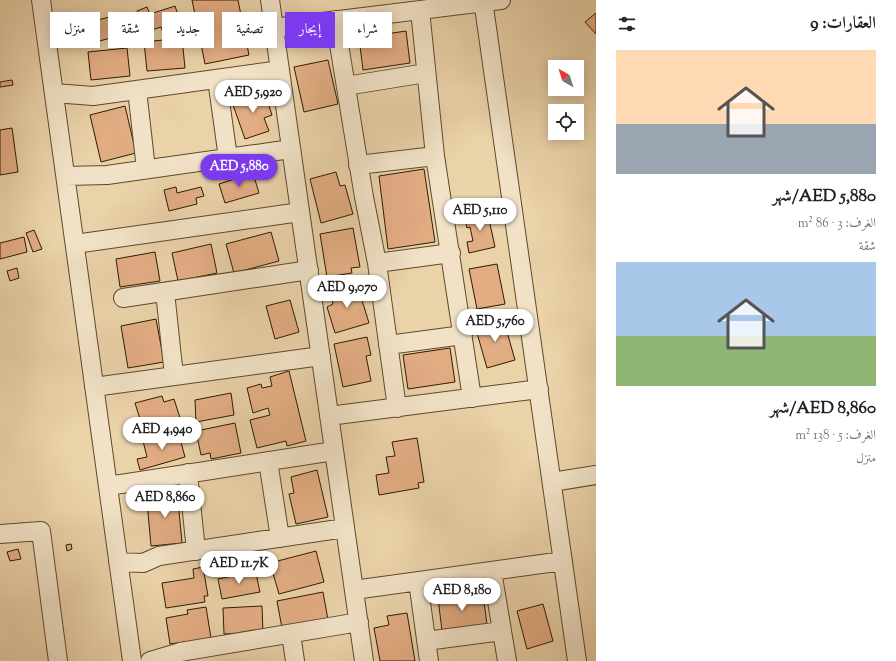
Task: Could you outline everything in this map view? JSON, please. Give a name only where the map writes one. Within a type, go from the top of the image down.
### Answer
[{"type":"street","points":[[41,0],[132,661]]},
{"type":"street","points":[[270,0],[272,12]]},
{"type":"street","points":[[397,408],[377,263],[358,165],[335,20],[501,0]]},
{"type":"street","points":[[484,1],[577,661]]},
{"type":"street","points":[[420,10],[435,156],[472,398]]},
{"type":"street","points":[[277,48],[364,661]]},
{"type":"street","points":[[54,93],[93,96],[280,70]]},
{"type":"street","points":[[346,86],[426,73]]},
{"type":"street","points":[[217,78],[228,158]]},
{"type":"street","points":[[136,90],[146,169]]},
{"type":"street","points":[[66,176],[107,175],[291,149]]},
{"type":"street","points":[[358,165],[435,156]]},
{"type":"street","points":[[75,244],[300,212]]},
{"type":"street","points":[[377,263],[451,253]]},
{"type":"street","points":[[123,298],[309,270]]},
{"type":"street","points":[[165,292],[174,376]]},
{"type":"street","points":[[388,345],[463,336]]},
{"type":"street","points":[[94,387],[321,356]]},
{"type":"street","points":[[329,416],[538,389]]},
{"type":"street","points":[[108,486],[334,451]]},
{"type":"street","points":[[268,461],[280,538]]},
{"type":"street","points":[[188,473],[196,551]]},
{"type":"street","points":[[552,482],[596,476]]},
{"type":"street","points":[[118,562],[144,563],[159,556],[345,528]]},
{"type":"street","points":[[0,534],[41,531],[58,661]]},
{"type":"street","points":[[354,590],[563,561]]},
{"type":"street","points":[[492,571],[507,661]]},
{"type":"street","points":[[418,581],[429,661]]},
{"type":"street","points":[[150,661],[180,652],[213,654],[291,634],[359,622]]},
{"type":"street","points":[[426,641],[502,631]]},
{"type":"street","points":[[291,634],[295,661]]},
{"type":"building","points":[[192,0],[238,0],[240,12],[222,12],[222,48],[248,48],[249,55],[205,64],[202,48],[214,48],[214,12],[194,12]]},
{"type":"building","points":[[175,6],[177,12],[162,12],[162,30],[161,27],[154,29],[154,13]]},
{"type":"building","points":[[147,7],[149,12],[137,12],[137,11]]},
{"type":"building","points":[[596,13],[596,34],[585,22]]},
{"type":"building","points":[[108,17],[108,39],[100,41],[100,19]]},
{"type":"building","points":[[406,31],[410,63],[363,70],[360,48],[392,48],[392,33]]},
{"type":"building","points":[[162,40],[162,48],[183,48],[185,68],[147,71],[145,48],[154,48],[154,41]]},
{"type":"building","points":[[127,48],[130,76],[91,80],[88,52]]},
{"type":"building","points":[[328,60],[338,104],[304,112],[294,67]]},
{"type":"building","points":[[12,80],[13,85],[0,87],[0,82]]},
{"type":"building","points":[[264,91],[272,115],[264,118],[269,131],[245,139],[232,102]]},
{"type":"building","points":[[125,106],[136,153],[101,162],[90,115]]},
{"type":"building","points":[[12,128],[18,172],[0,175],[0,130]]},
{"type":"building","points":[[424,169],[435,242],[388,249],[379,176]]},
{"type":"building","points":[[336,172],[340,186],[345,185],[353,214],[321,223],[310,179]]},
{"type":"building","points":[[253,173],[259,193],[225,203],[219,184]]},
{"type":"building","points":[[176,187],[177,193],[201,187],[204,196],[196,198],[197,204],[169,211],[164,190]]},
{"type":"building","points":[[487,210],[495,247],[469,253],[467,242],[473,241],[470,227],[467,228],[464,215]]},
{"type":"building","points":[[353,228],[360,267],[351,268],[352,273],[327,277],[320,234]]},
{"type":"building","points":[[34,230],[42,249],[33,252],[26,233]]},
{"type":"building","points":[[271,232],[279,261],[234,273],[226,244]]},
{"type":"building","points":[[24,237],[27,252],[0,259],[0,243]]},
{"type":"building","points":[[211,244],[217,273],[178,281],[172,253]]},
{"type":"building","points":[[155,252],[160,281],[120,287],[116,259]]},
{"type":"building","points":[[497,264],[505,304],[477,309],[469,269]]},
{"type":"building","points":[[17,268],[19,278],[10,281],[7,271]]},
{"type":"building","points":[[357,284],[369,323],[335,333],[327,307],[333,304],[330,292]]},
{"type":"building","points":[[290,300],[299,332],[275,339],[266,306]]},
{"type":"building","points":[[503,318],[515,360],[487,368],[475,326]]},
{"type":"building","points":[[156,319],[164,362],[128,368],[121,326]]},
{"type":"building","points":[[367,337],[371,355],[366,356],[371,381],[343,387],[334,344]]},
{"type":"building","points":[[450,348],[455,382],[408,389],[403,355]]},
{"type":"building","points":[[289,371],[306,441],[287,446],[286,441],[257,448],[250,420],[270,415],[268,408],[253,413],[247,388],[261,384],[262,388],[272,386],[270,377]]},
{"type":"building","points":[[231,393],[234,415],[196,422],[195,400]]},
{"type":"building","points":[[162,396],[164,402],[174,399],[181,421],[161,427],[160,424],[143,429],[135,403]]},
{"type":"building","points":[[235,423],[241,453],[211,459],[210,453],[201,455],[196,431]]},
{"type":"building","points":[[178,431],[185,457],[140,470],[137,459],[147,457],[143,441]]},
{"type":"building","points":[[417,438],[424,482],[418,483],[419,488],[379,495],[376,475],[389,473],[386,457],[395,456],[392,442]]},
{"type":"building","points":[[317,470],[328,517],[296,524],[289,494],[294,493],[291,477]]},
{"type":"building","points":[[177,490],[182,543],[151,546],[147,502],[154,502],[153,493]]},
{"type":"building","points":[[71,544],[72,549],[67,551],[66,545]]},
{"type":"building","points":[[18,549],[21,559],[10,561],[7,552]]},
{"type":"building","points":[[316,551],[324,582],[279,594],[270,563]]},
{"type":"building","points":[[203,567],[208,596],[204,596],[205,602],[166,608],[162,583],[194,578],[193,569]]},
{"type":"building","points":[[255,569],[260,592],[222,599],[218,579],[248,573],[248,570]]},
{"type":"building","points":[[323,592],[328,620],[282,628],[277,601]]},
{"type":"building","points":[[483,593],[487,625],[442,631],[438,598]]},
{"type":"building","points":[[543,604],[553,641],[527,649],[517,611]]},
{"type":"building","points":[[262,606],[263,633],[224,634],[223,608]]},
{"type":"building","points":[[206,607],[211,638],[170,644],[166,618],[188,614],[187,610]]},
{"type":"building","points":[[407,613],[415,661],[380,661],[374,628],[389,625],[387,616]]}]
